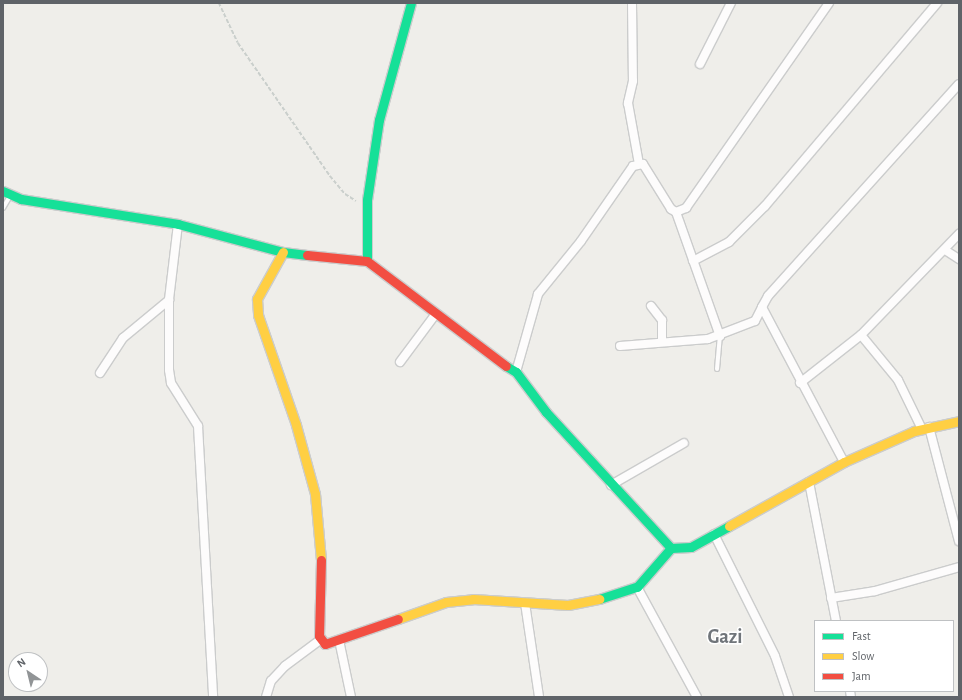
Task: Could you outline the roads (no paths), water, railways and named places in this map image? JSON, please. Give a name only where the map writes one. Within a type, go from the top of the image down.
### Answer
[{"type":"street","points":[[367,261],[368,200],[378,120],[411,3]]},
{"type":"street","points":[[632,3],[633,81],[628,103],[638,164]]},
{"type":"street","points":[[700,64],[730,3]]},
{"type":"street","points":[[676,212],[690,203],[829,3]]},
{"type":"street","points":[[693,261],[729,242],[760,212],[937,3]]},
{"type":"street","points":[[620,346],[720,336],[755,321],[768,296],[959,84]]},
{"type":"street","points":[[516,372],[538,294],[581,241],[633,166],[638,164],[643,164],[676,212],[720,336]]},
{"type":"street","points":[[7,192],[178,224],[283,252],[367,261],[435,315],[516,372],[546,412],[611,485],[671,548]]},
{"type":"street","points":[[178,224],[169,300],[171,383],[198,426],[213,697]]},
{"type":"street","points":[[800,383],[861,335],[959,234]]},
{"type":"street","points":[[945,250],[959,259]]},
{"type":"street","points":[[283,252],[257,299],[258,315],[296,424],[314,494],[321,550],[320,640]]},
{"type":"street","points":[[100,373],[123,338],[169,300]]},
{"type":"street","points":[[651,306],[662,320],[662,342]]},
{"type":"street","points":[[762,307],[800,383],[844,462]]},
{"type":"street","points":[[400,362],[435,315]]},
{"type":"street","points":[[861,335],[898,380],[926,428],[959,541]]},
{"type":"street","points":[[320,640],[325,644],[339,640],[446,602],[473,599],[568,605],[611,597],[638,587],[671,548],[691,547],[844,462],[926,428],[959,421]]},
{"type":"street","points":[[611,485],[684,443]]},
{"type":"street","points":[[809,482],[836,620]]},
{"type":"street","points":[[714,534],[775,656],[789,697]]},
{"type":"street","points":[[832,598],[875,591],[959,567]]},
{"type":"street","points":[[638,587],[697,697]]},
{"type":"street","points":[[525,603],[539,697]]},
{"type":"street","points":[[266,697],[271,681],[285,666],[320,640]]},
{"type":"street","points":[[339,640],[351,697]]},
{"type":"lane","points":[[3,208],[7,192]]},
{"type":"lane","points":[[717,368],[720,336]]},
{"type":"district","name":"Gazi","points":[[725,637]]}]
